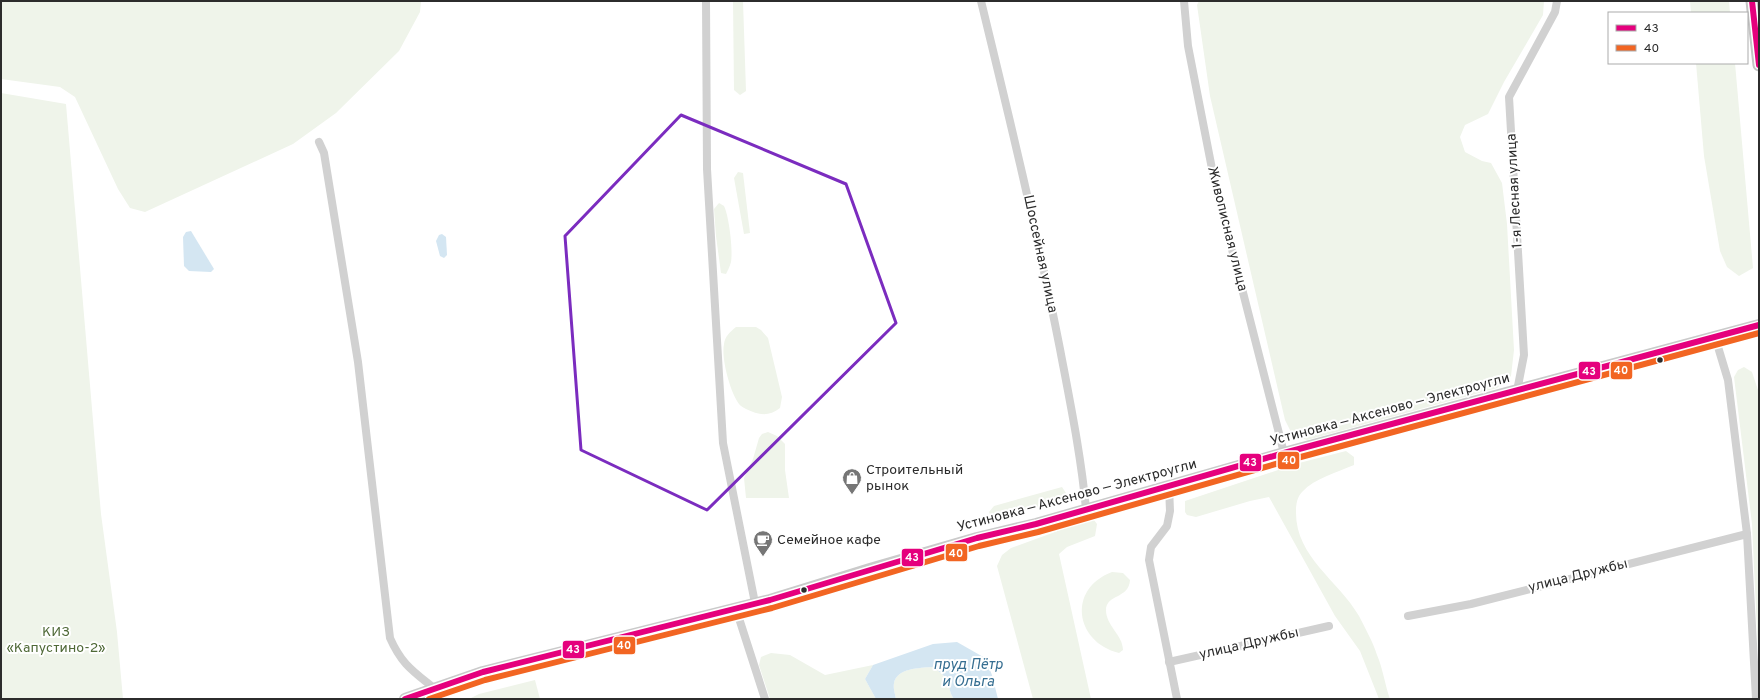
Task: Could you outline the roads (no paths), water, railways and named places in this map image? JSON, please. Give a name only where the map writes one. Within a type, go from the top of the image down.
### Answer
[{"type":"main road","points":[[1752,1],[1759,64]]},
{"type":"main road","name":"Устиновка — Аксеново — Электроугли","points":[[404,699],[483,672],[736,609],[977,538],[1036,524],[1170,487],[1284,453],[1759,325]]},
{"type":"street","points":[[706,1],[707,169],[723,443],[755,603]]},
{"type":"street","name":"Шоссейная улица","points":[[981,1],[1011,124],[1050,299],[1083,468],[1086,509]]},
{"type":"street","name":"Живописная улица","points":[[1184,1],[1188,46],[1214,179],[1284,453]]},
{"type":"street","name":"1-я Лесная улица","points":[[1517,391],[1524,355],[1509,97],[1555,12],[1557,1]]},
{"type":"street","points":[[319,142],[324,153],[358,362],[390,638],[396,653],[404,663],[435,689]]},
{"type":"street","points":[[1715,337],[1728,380],[1747,534],[1757,684],[1756,699]]},
{"type":"street","points":[[1170,487],[1170,511],[1167,526],[1151,547],[1149,560],[1177,699]]},
{"type":"street","name":"улица Дружбы","points":[[1408,616],[1471,604],[1747,534]]},
{"type":"street","points":[[736,609],[765,699]]},
{"type":"street","name":"улица Дружбы","points":[[1169,662],[1330,626]]},
{"type":"water","points":[[191,231],[214,269],[211,272],[189,271],[184,266],[183,237],[186,232]]},
{"type":"water","points":[[442,234],[446,237],[447,255],[444,258],[440,256],[436,241],[439,235]]},
{"type":"water","name":"пруд Пётр и Ольга","points":[[957,642],[985,658],[992,675],[998,699],[954,699],[945,678],[932,667],[910,670],[900,674],[894,683],[896,699],[876,699],[865,679],[873,665],[933,644]]},
{"type":"place","name":"Строительный рынок","points":[[852,495]]},
{"type":"place","name":"Семейное кафе","points":[[763,557]]},
{"type":"park label","name":"КИЗ «Капустино-2»","points":[[56,640]]}]
